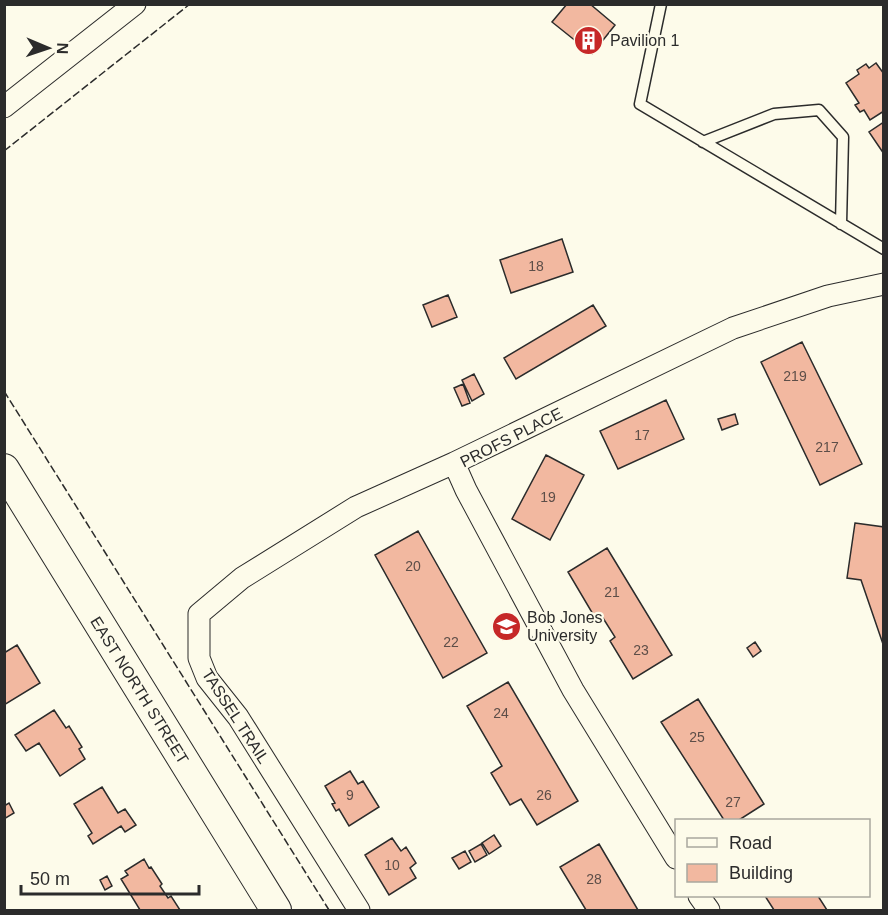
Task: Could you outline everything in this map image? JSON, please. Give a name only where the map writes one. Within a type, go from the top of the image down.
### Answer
[{"type":"main road","name":"EAST NORTH STREET","points":[[4,469],[276,910]]},
{"type":"street","points":[[4,107],[135,4]]},
{"type":"street","name":"PROFS PLACE","points":[[675,856],[573,690],[471,500],[454,463],[733,327],[828,296],[884,284]]},
{"type":"street","name":"TASSEL TRAIL","points":[[359,910],[238,717],[207,678],[199,658],[199,614],[242,578],[356,507],[454,463]]},
{"type":"street","points":[[700,897],[709,910]]},
{"type":"lane","points":[[661,4],[640,104],[884,249]]},
{"type":"lane","points":[[704,142],[774,114],[819,110],[843,137],[841,224]]},
{"type":"building","name":"Pavilion 1","points":[[567,4],[590,4],[615,25],[592,54],[552,22]]},
{"type":"building","points":[[876,63],[884,74],[884,111],[870,120],[864,110],[860,112],[855,105],[859,103],[846,83],[859,74],[857,70],[866,64],[869,68]]},
{"type":"building","points":[[884,122],[884,154],[869,132]]},
{"type":"building","points":[[562,239],[573,272],[511,293],[500,260]]},
{"type":"building","points":[[448,295],[457,317],[432,327],[423,305]]},
{"type":"building","points":[[593,305],[606,326],[516,379],[504,358]]},
{"type":"building","points":[[802,342],[862,464],[820,485],[761,362]]},
{"type":"building","points":[[474,374],[484,394],[472,401],[462,380]]},
{"type":"building","points":[[463,384],[470,403],[462,406],[454,388]]},
{"type":"building","points":[[666,400],[684,439],[618,469],[600,431]]},
{"type":"building","points":[[735,414],[738,424],[722,430],[718,419]]},
{"type":"building","points":[[546,455],[584,475],[550,540],[512,519]]},
{"type":"building","points":[[855,523],[884,527],[884,647],[861,580],[847,578]]},
{"type":"building","points":[[418,531],[487,653],[443,678],[375,555]]},
{"type":"building","points":[[607,548],[672,655],[633,679],[610,641],[615,637],[603,618],[597,621],[568,572]]},
{"type":"building","points":[[755,642],[761,651],[753,657],[747,648]]},
{"type":"building","points":[[17,645],[40,683],[4,705],[4,653]]},
{"type":"building","points":[[508,682],[578,801],[537,825],[521,799],[510,805],[491,773],[502,766],[467,706]]},
{"type":"building","points":[[698,699],[764,804],[741,819],[723,819],[661,722]]},
{"type":"building","points":[[54,710],[66,728],[69,726],[82,747],[79,749],[85,759],[60,776],[39,743],[26,751],[15,735]]},
{"type":"building","points":[[350,771],[358,784],[363,781],[379,807],[349,826],[339,809],[336,811],[332,804],[335,803],[325,786]]},
{"type":"building","points":[[102,787],[118,813],[125,809],[136,825],[125,832],[121,826],[93,844],[88,836],[92,833],[74,804]]},
{"type":"building","points":[[9,803],[14,813],[4,819],[4,806]]},
{"type":"building","points":[[494,835],[501,846],[489,854],[482,843]]},
{"type":"building","points":[[392,838],[401,851],[406,847],[416,863],[410,868],[416,878],[389,895],[365,855]]},
{"type":"building","points":[[481,844],[487,855],[475,862],[469,851]]},
{"type":"building","points":[[599,844],[638,910],[586,910],[560,867]]},
{"type":"building","points":[[465,851],[471,862],[459,869],[452,858]]},
{"type":"building","points":[[144,859],[162,884],[160,886],[168,898],[171,896],[180,910],[140,910],[121,879],[128,875],[125,871]]},
{"type":"building","points":[[107,876],[112,886],[105,890],[100,880]]},
{"type":"building","points":[[766,897],[819,897],[827,910],[774,910]]},
{"type":"fence","points":[[4,151],[190,4]]},
{"type":"fence","points":[[4,391],[329,910]]},
{"type":"place","name":"Pavilion 1","points":[[589,40]]},
{"type":"place","name":"Bob Jones University","points":[[506,626]]}]
